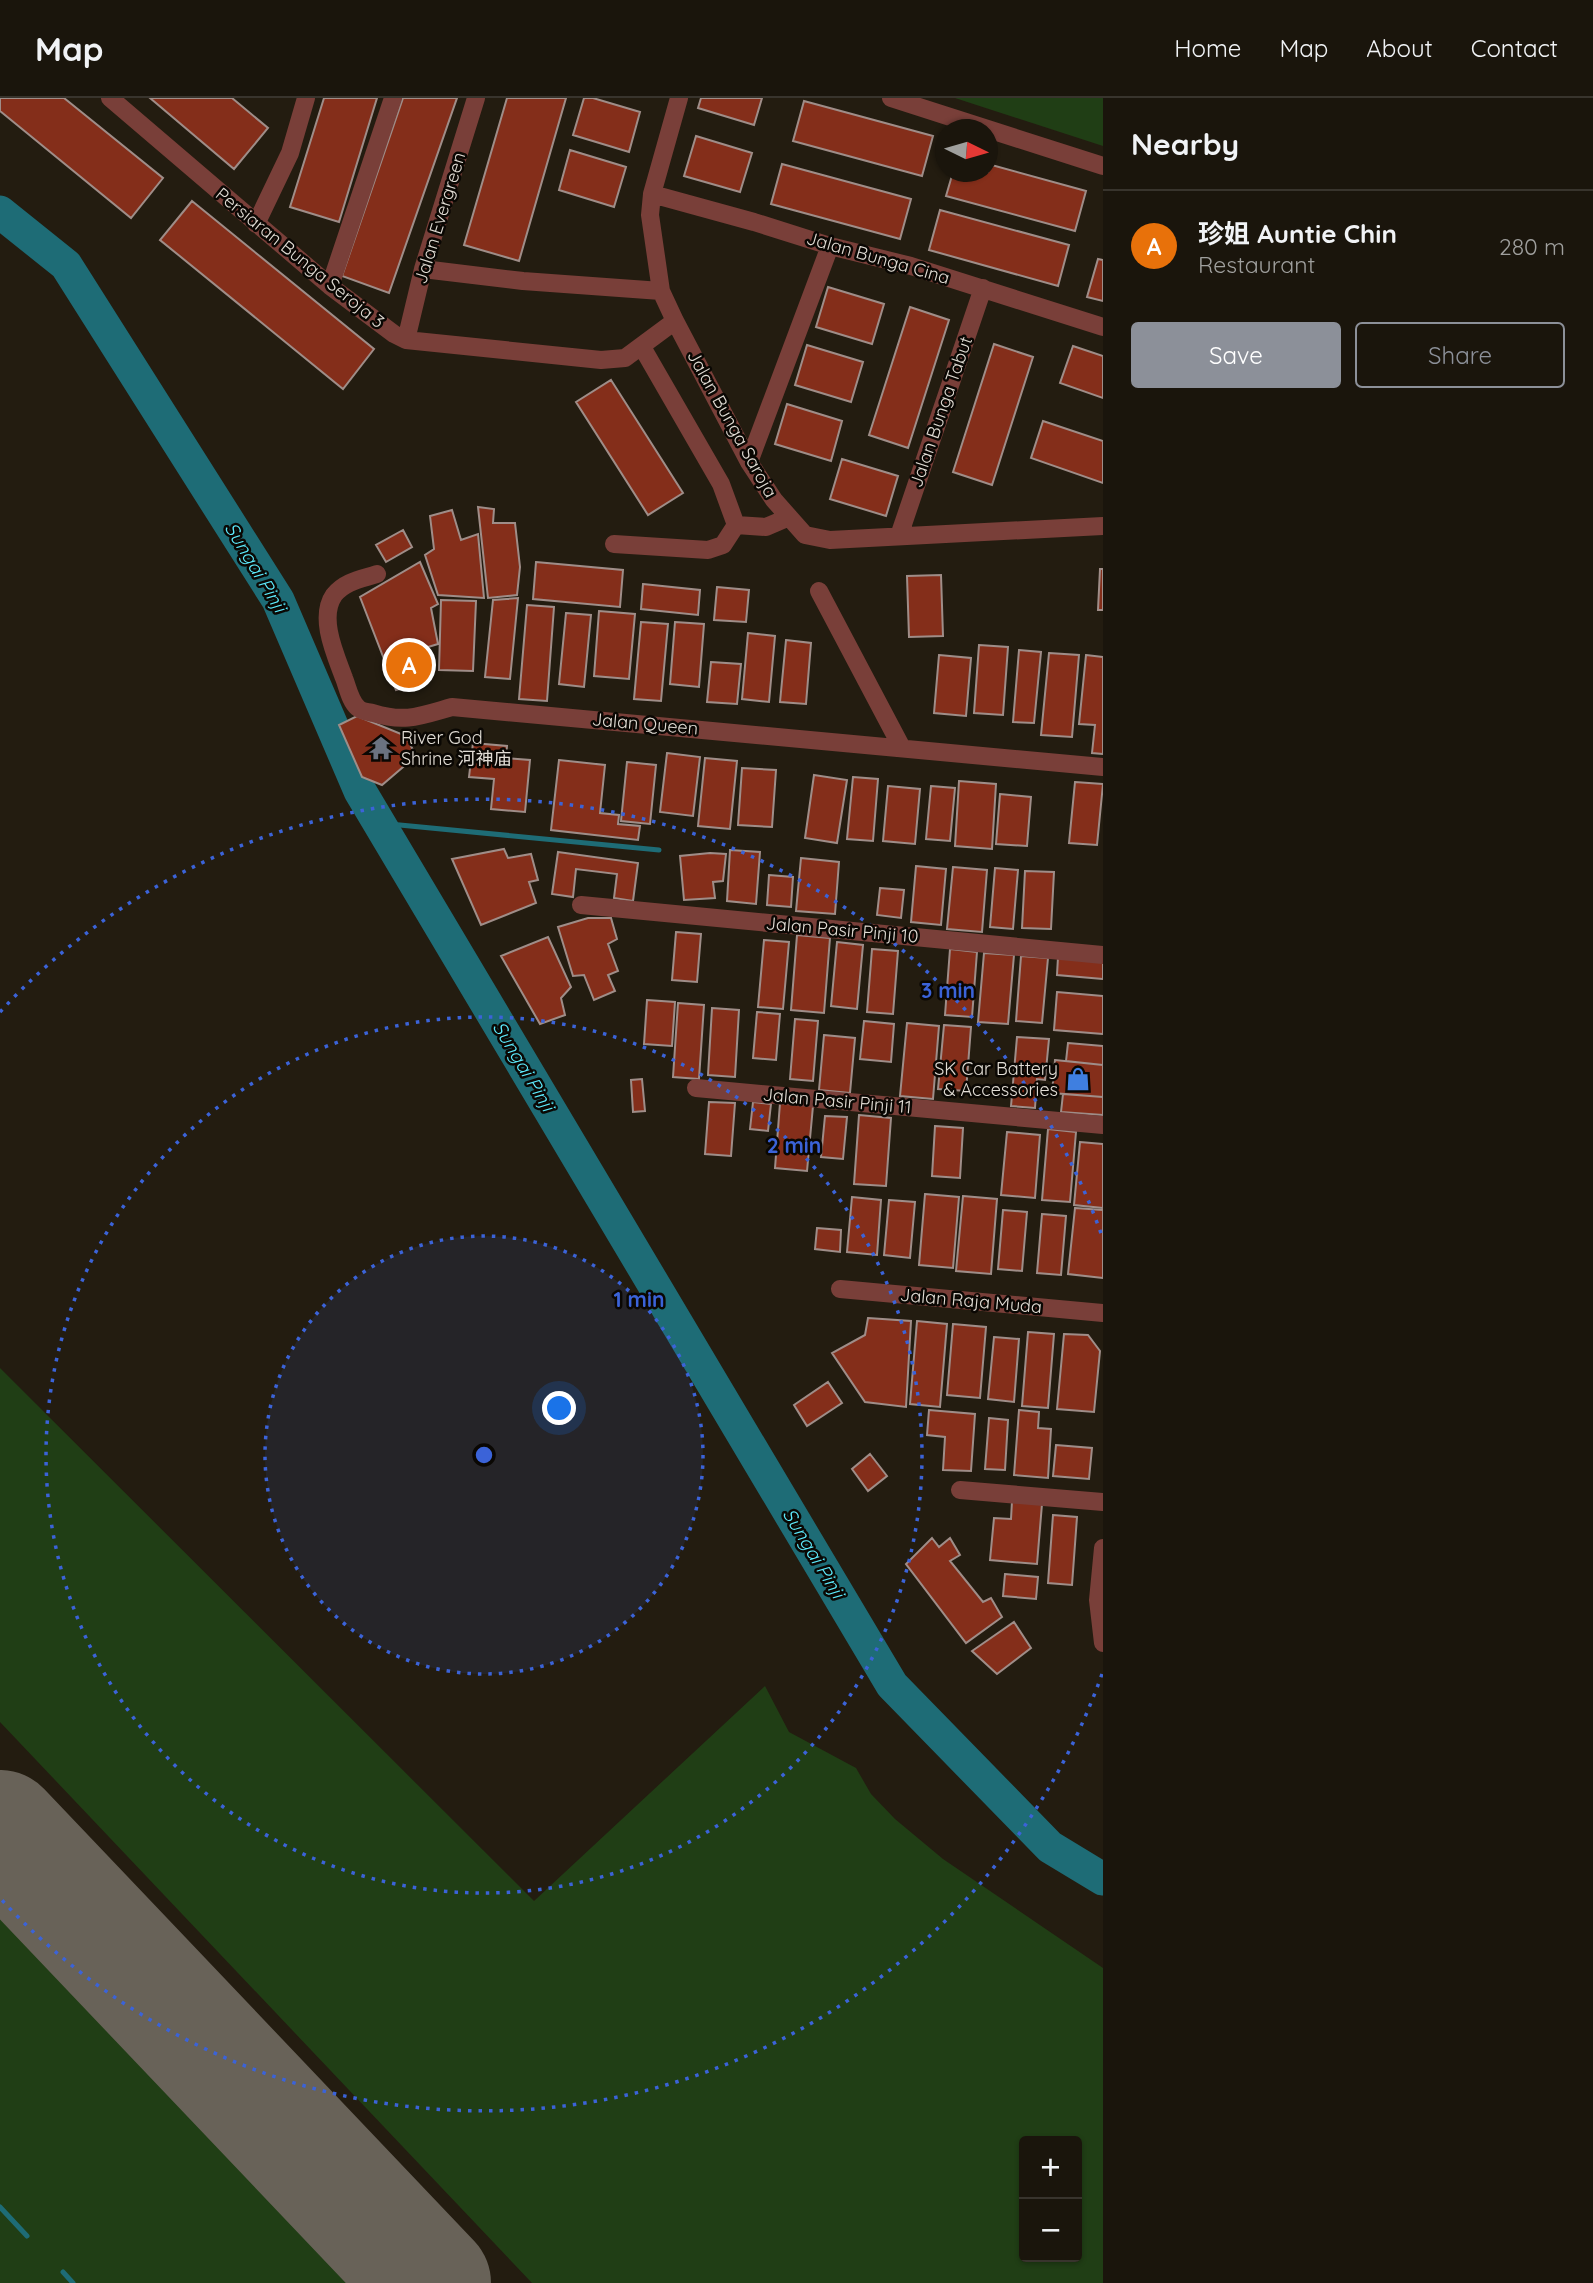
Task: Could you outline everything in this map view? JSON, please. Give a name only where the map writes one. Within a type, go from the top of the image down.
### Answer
[{"type":"street","name":"Persiaran Bunga Seroja 3","points":[[110,98],[330,286],[406,340],[601,360],[625,358],[675,321]]},
{"type":"street","points":[[256,224],[290,153],[306,98]]},
{"type":"street","points":[[330,286],[393,98]]},
{"type":"street","name":"Jalan Evergreen","points":[[406,340],[423,269],[476,98]]},
{"type":"street","name":"Jalan Bunga Saroja","points":[[679,98],[652,194],[650,215],[661,291],[749,462],[787,518],[805,535],[830,540],[1103,526]]},
{"type":"street","points":[[891,98],[1103,166]]},
{"type":"street","name":"Jalan Bunga Cina","points":[[652,194],[830,246],[911,266],[1103,327]]},
{"type":"street","points":[[749,462],[830,246]]},
{"type":"street","points":[[423,269],[523,281],[661,291]]},
{"type":"street","name":"Jalan Bunga Tabut","points":[[899,536],[983,288]]},
{"type":"street","points":[[642,347],[721,484],[736,525]]},
{"type":"street","points":[[736,525],[766,527],[787,518]]},
{"type":"street","points":[[614,544],[709,550],[723,545],[736,525]]},
{"type":"street","name":"Jalan Queen","points":[[377,574],[349,583],[334,596],[328,611],[332,646],[352,699],[359,709],[398,720],[452,707],[1103,767]]},
{"type":"street","points":[[819,591],[902,748]]},
{"type":"street","name":"Jalan Pasir Pinji 10","points":[[580,905],[1103,954]]},
{"type":"street","name":"Jalan Pasir Pinji 11","points":[[696,1088],[1103,1125]]},
{"type":"street","name":"Jalan Raja Muda","points":[[840,1289],[1103,1313]]},
{"type":"street","points":[[960,1490],[1103,1502]]},
{"type":"street","points":[[1102,1641],[1098,1600],[1103,1548]]},
{"type":"green space","points":[[955,98],[1103,98],[1103,146]]},
{"type":"green space","points":[[0,1368],[534,1901],[765,1686],[789,1732],[856,1768],[871,1794],[895,1819],[943,1859],[1103,1968],[1103,2283],[532,2283],[0,1722]]},
{"type":"green space","points":[[0,1910],[355,2283],[0,2283]]},
{"type":"building","points":[[0,98],[64,98],[163,178],[131,218],[0,111]]},
{"type":"building","points":[[150,98],[232,98],[268,128],[234,169]]},
{"type":"building","points":[[324,98],[377,98],[339,222],[290,207]]},
{"type":"building","points":[[403,98],[457,98],[389,293],[342,276]]},
{"type":"building","points":[[507,98],[566,98],[519,261],[464,245]]},
{"type":"building","points":[[584,98],[593,98],[640,112],[629,152],[573,135]]},
{"type":"building","points":[[701,98],[762,98],[754,125],[698,108]]},
{"type":"building","points":[[804,101],[933,136],[922,176],[793,141]]},
{"type":"building","points":[[696,136],[752,153],[740,192],[684,176]]},
{"type":"building","points":[[570,150],[626,167],[614,207],[559,190]]},
{"type":"building","points":[[782,164],[911,199],[900,239],[771,204]]},
{"type":"building","points":[[998,167],[1086,191],[1075,231],[946,196],[950,182],[998,182]]},
{"type":"building","points":[[192,201],[374,349],[343,389],[160,240]]},
{"type":"building","points":[[940,210],[1069,245],[1058,286],[929,250]]},
{"type":"building","points":[[1098,259],[1103,260],[1103,301],[1087,297]]},
{"type":"building","points":[[828,287],[884,304],[872,344],[816,327]]},
{"type":"building","points":[[910,307],[949,320],[908,448],[869,435]]},
{"type":"building","points":[[994,344],[1033,357],[992,485],[953,472]]},
{"type":"building","points":[[807,345],[863,362],[851,402],[795,385]]},
{"type":"building","points":[[1073,346],[1103,356],[1103,398],[1060,383]]},
{"type":"building","points":[[611,380],[683,493],[648,515],[576,402]]},
{"type":"building","points":[[787,404],[842,421],[831,461],[775,444]]},
{"type":"building","points":[[1043,421],[1103,441],[1103,483],[1031,458]]},
{"type":"building","points":[[842,459],[898,476],[886,516],[830,499]]},
{"type":"building","points":[[478,507],[494,509],[493,523],[515,523],[520,567],[517,595],[488,598]]},
{"type":"building","points":[[452,510],[461,540],[478,534],[484,598],[438,595],[425,555],[434,549],[430,516]]},
{"type":"building","points":[[403,530],[412,547],[386,562],[376,545]]},
{"type":"building","points":[[420,562],[438,604],[431,608],[438,644],[405,654],[407,663],[416,660],[425,682],[396,690],[360,597]]},
{"type":"building","points":[[536,562],[623,570],[620,607],[533,599]]},
{"type":"building","points":[[1100,569],[1103,569],[1103,610],[1098,610]]},
{"type":"building","points":[[941,575],[943,636],[909,637],[907,576]]},
{"type":"building","points":[[643,584],[700,590],[698,615],[641,609]]},
{"type":"building","points":[[717,587],[749,590],[746,622],[714,620]]},
{"type":"building","points":[[518,598],[510,679],[485,677],[493,600]]},
{"type":"building","points":[[441,600],[476,601],[473,671],[439,670]]},
{"type":"building","points":[[527,605],[554,607],[547,701],[519,699]]},
{"type":"building","points":[[599,611],[635,614],[629,679],[594,676]]},
{"type":"building","points":[[566,613],[591,615],[584,687],[559,684]]},
{"type":"building","points":[[641,622],[668,624],[661,701],[634,699]]},
{"type":"building","points":[[675,622],[704,624],[699,687],[670,684]]},
{"type":"building","points":[[748,633],[775,636],[769,702],[742,699]]},
{"type":"building","points":[[786,640],[811,643],[806,704],[780,702]]},
{"type":"building","points":[[979,645],[1008,647],[1003,715],[974,713]]},
{"type":"building","points":[[1019,650],[1041,652],[1034,723],[1013,722]]},
{"type":"building","points":[[1049,653],[1079,655],[1072,737],[1041,735]]},
{"type":"building","points":[[939,655],[971,658],[966,716],[934,713]]},
{"type":"building","points":[[1086,655],[1103,657],[1103,754],[1092,753],[1095,725],[1079,724]]},
{"type":"building","points":[[711,662],[741,664],[737,704],[707,702]]},
{"type":"building","points":[[357,716],[406,736],[416,756],[382,785],[362,777],[339,725]]},
{"type":"building","points":[[473,743],[507,746],[506,758],[530,760],[525,812],[491,809],[494,779],[469,777]]},
{"type":"building","points":[[667,753],[700,757],[693,816],[660,812]]},
{"type":"building","points":[[705,758],[737,761],[730,829],[698,826]]},
{"type":"building","points":[[559,760],[605,765],[600,813],[619,815],[618,824],[640,826],[638,840],[551,830]]},
{"type":"building","points":[[627,762],[656,765],[650,824],[621,821]]},
{"type":"building","points":[[742,768],[776,770],[772,827],[738,825]]},
{"type":"building","points":[[814,775],[847,780],[837,843],[805,838]]},
{"type":"building","points":[[853,777],[878,779],[873,841],[847,839]]},
{"type":"building","points":[[959,781],[996,784],[992,849],[955,846]]},
{"type":"building","points":[[1075,782],[1103,784],[1097,845],[1069,843]]},
{"type":"building","points":[[888,786],[920,789],[915,844],[883,841]]},
{"type":"building","points":[[931,786],[955,788],[950,841],[926,839]]},
{"type":"building","points":[[1000,794],[1031,797],[1027,846],[996,844]]},
{"type":"building","points":[[504,849],[508,858],[531,854],[538,880],[529,882],[536,903],[481,925],[452,859]]},
{"type":"building","points":[[730,850],[760,852],[756,904],[727,901]]},
{"type":"building","points":[[558,852],[638,863],[633,901],[614,898],[617,874],[576,869],[573,897],[552,894]]},
{"type":"building","points":[[726,854],[723,881],[713,882],[715,898],[684,900],[680,856]]},
{"type":"building","points":[[801,858],[839,862],[835,914],[796,911]]},
{"type":"building","points":[[916,866],[946,869],[941,925],[911,922]]},
{"type":"building","points":[[953,867],[987,870],[982,932],[947,929]]},
{"type":"building","points":[[995,868],[1018,870],[1013,929],[990,927]]},
{"type":"building","points":[[1025,871],[1054,872],[1051,929],[1022,928]]},
{"type":"building","points":[[769,875],[793,877],[791,907],[767,905]]},
{"type":"building","points":[[880,888],[904,890],[901,918],[877,915]]},
{"type":"building","points":[[588,918],[611,918],[617,939],[608,944],[618,971],[608,975],[615,991],[594,1000],[584,975],[573,976],[558,927]]},
{"type":"building","points":[[676,932],[701,934],[697,982],[672,980]]},
{"type":"building","points":[[797,935],[830,938],[824,1013],[791,1010]]},
{"type":"building","points":[[548,937],[571,987],[561,998],[565,1015],[540,1024],[501,956]]},
{"type":"building","points":[[764,940],[789,942],[783,1009],[758,1007]]},
{"type":"building","points":[[837,942],[863,945],[857,1009],[831,1006]]},
{"type":"building","points":[[872,949],[898,951],[893,1014],[867,1012]]},
{"type":"building","points":[[950,949],[977,952],[972,1017],[945,1015]]},
{"type":"building","points":[[984,953],[1014,955],[1008,1024],[978,1022]]},
{"type":"building","points":[[1021,956],[1048,958],[1042,1023],[1016,1021]]},
{"type":"building","points":[[1058,957],[1103,961],[1103,979],[1057,975]]},
{"type":"building","points":[[1057,992],[1103,996],[1103,1034],[1054,1030]]},
{"type":"building","points":[[647,1000],[675,1002],[672,1046],[644,1044]]},
{"type":"building","points":[[678,1003],[704,1005],[699,1079],[673,1077]]},
{"type":"building","points":[[712,1008],[739,1010],[735,1077],[708,1075]]},
{"type":"building","points":[[757,1012],[780,1014],[776,1060],[753,1058]]},
{"type":"building","points":[[795,1019],[818,1021],[813,1081],[790,1079]]},
{"type":"building","points":[[864,1021],[894,1024],[891,1062],[860,1059]]},
{"type":"building","points":[[907,1023],[939,1026],[933,1099],[900,1096]]},
{"type":"building","points":[[944,1025],[971,1027],[966,1091],[938,1089]]},
{"type":"building","points":[[824,1035],[855,1038],[850,1093],[819,1090]]},
{"type":"building","points":[[1017,1037],[1049,1039],[1045,1080],[1037,1079],[1035,1108],[1011,1106]]},
{"type":"building","points":[[1068,1043],[1103,1046],[1103,1065],[1066,1061]]},
{"type":"building","name":"SK Car Battery & Accessories","points":[[1055,1060],[1103,1065],[1103,1097],[1052,1093]]},
{"type":"building","points":[[642,1079],[645,1111],[633,1112],[631,1080]]},
{"type":"building","points":[[1063,1094],[1103,1097],[1103,1115],[1061,1112]]},
{"type":"building","points":[[709,1102],[735,1103],[731,1156],[705,1154]]},
{"type":"building","points":[[753,1102],[771,1104],[768,1131],[750,1129]]},
{"type":"building","points":[[780,1103],[813,1106],[807,1171],[775,1168]]},
{"type":"building","points":[[859,1115],[891,1118],[886,1186],[854,1184]]},
{"type":"building","points":[[825,1116],[847,1117],[843,1159],[821,1157]]},
{"type":"building","points":[[935,1126],[963,1128],[960,1178],[932,1176]]},
{"type":"building","points":[[1048,1129],[1076,1132],[1070,1202],[1042,1200]]},
{"type":"building","points":[[1007,1132],[1040,1135],[1035,1198],[1001,1195]]},
{"type":"building","points":[[1080,1142],[1103,1144],[1103,1208],[1074,1205]]},
{"type":"building","points":[[925,1194],[959,1197],[953,1268],[919,1265]]},
{"type":"building","points":[[963,1196],[997,1199],[991,1274],[956,1271]]},
{"type":"building","points":[[852,1197],[881,1200],[877,1255],[847,1252]]},
{"type":"building","points":[[889,1200],[915,1202],[910,1258],[884,1255]]},
{"type":"building","points":[[1075,1208],[1103,1210],[1103,1278],[1068,1274]]},
{"type":"building","points":[[1003,1210],[1027,1212],[1022,1271],[998,1269]]},
{"type":"building","points":[[1042,1214],[1066,1216],[1061,1275],[1037,1273]]},
{"type":"building","points":[[817,1228],[841,1230],[840,1252],[815,1249]]},
{"type":"building","points":[[868,1318],[911,1321],[906,1407],[865,1402],[832,1353],[865,1335]]},
{"type":"building","points":[[917,1321],[947,1324],[940,1407],[910,1404]]},
{"type":"building","points":[[953,1324],[986,1327],[980,1398],[947,1395]]},
{"type":"building","points":[[1028,1332],[1054,1334],[1048,1408],[1022,1406]]},
{"type":"building","points":[[1064,1334],[1088,1335],[1100,1351],[1094,1412],[1057,1409]]},
{"type":"building","points":[[994,1337],[1019,1339],[1014,1402],[988,1399]]},
{"type":"building","points":[[828,1382],[842,1403],[807,1426],[794,1405]]},
{"type":"building","points":[[929,1410],[975,1414],[971,1471],[943,1470],[945,1437],[927,1435]]},
{"type":"building","points":[[1019,1410],[1039,1412],[1038,1428],[1051,1429],[1048,1478],[1014,1475]]},
{"type":"building","points":[[989,1418],[1008,1420],[1005,1470],[985,1469]]},
{"type":"building","points":[[1056,1445],[1092,1448],[1089,1479],[1053,1476]]},
{"type":"building","points":[[870,1454],[887,1476],[868,1491],[852,1469]]},
{"type":"building","points":[[1012,1501],[1042,1504],[1037,1564],[990,1560],[994,1518],[1011,1519]]},
{"type":"building","points":[[1053,1515],[1077,1517],[1072,1585],[1048,1583]]},
{"type":"building","points":[[932,1538],[939,1547],[950,1538],[960,1555],[950,1561],[983,1602],[991,1598],[1002,1617],[966,1643],[906,1564]]},
{"type":"building","points":[[1005,1574],[1038,1577],[1036,1599],[1003,1596]]},
{"type":"building","points":[[1014,1622],[1031,1648],[997,1674],[972,1651]]},
{"type":"waterway","name":"Sungai Pinji","points":[[0,212],[66,265],[278,600],[360,791],[892,1685],[1050,1847],[1103,1879]]},
{"type":"waterway","points":[[379,823],[659,850]]},
{"type":"waterway","points":[[0,2207],[27,2236]]},
{"type":"waterway","points":[[63,2272],[73,2283]]},
{"type":"runway","points":[[0,1831],[430,2283]]},
{"type":"place","name":"珍姐 Auntie Chin","points":[[409,665]]},
{"type":"place","name":"River God Shrine 河神庙","points":[[381,748]]},
{"type":"place","name":"SK Car Battery & Accessories","points":[[1078,1079]]}]
